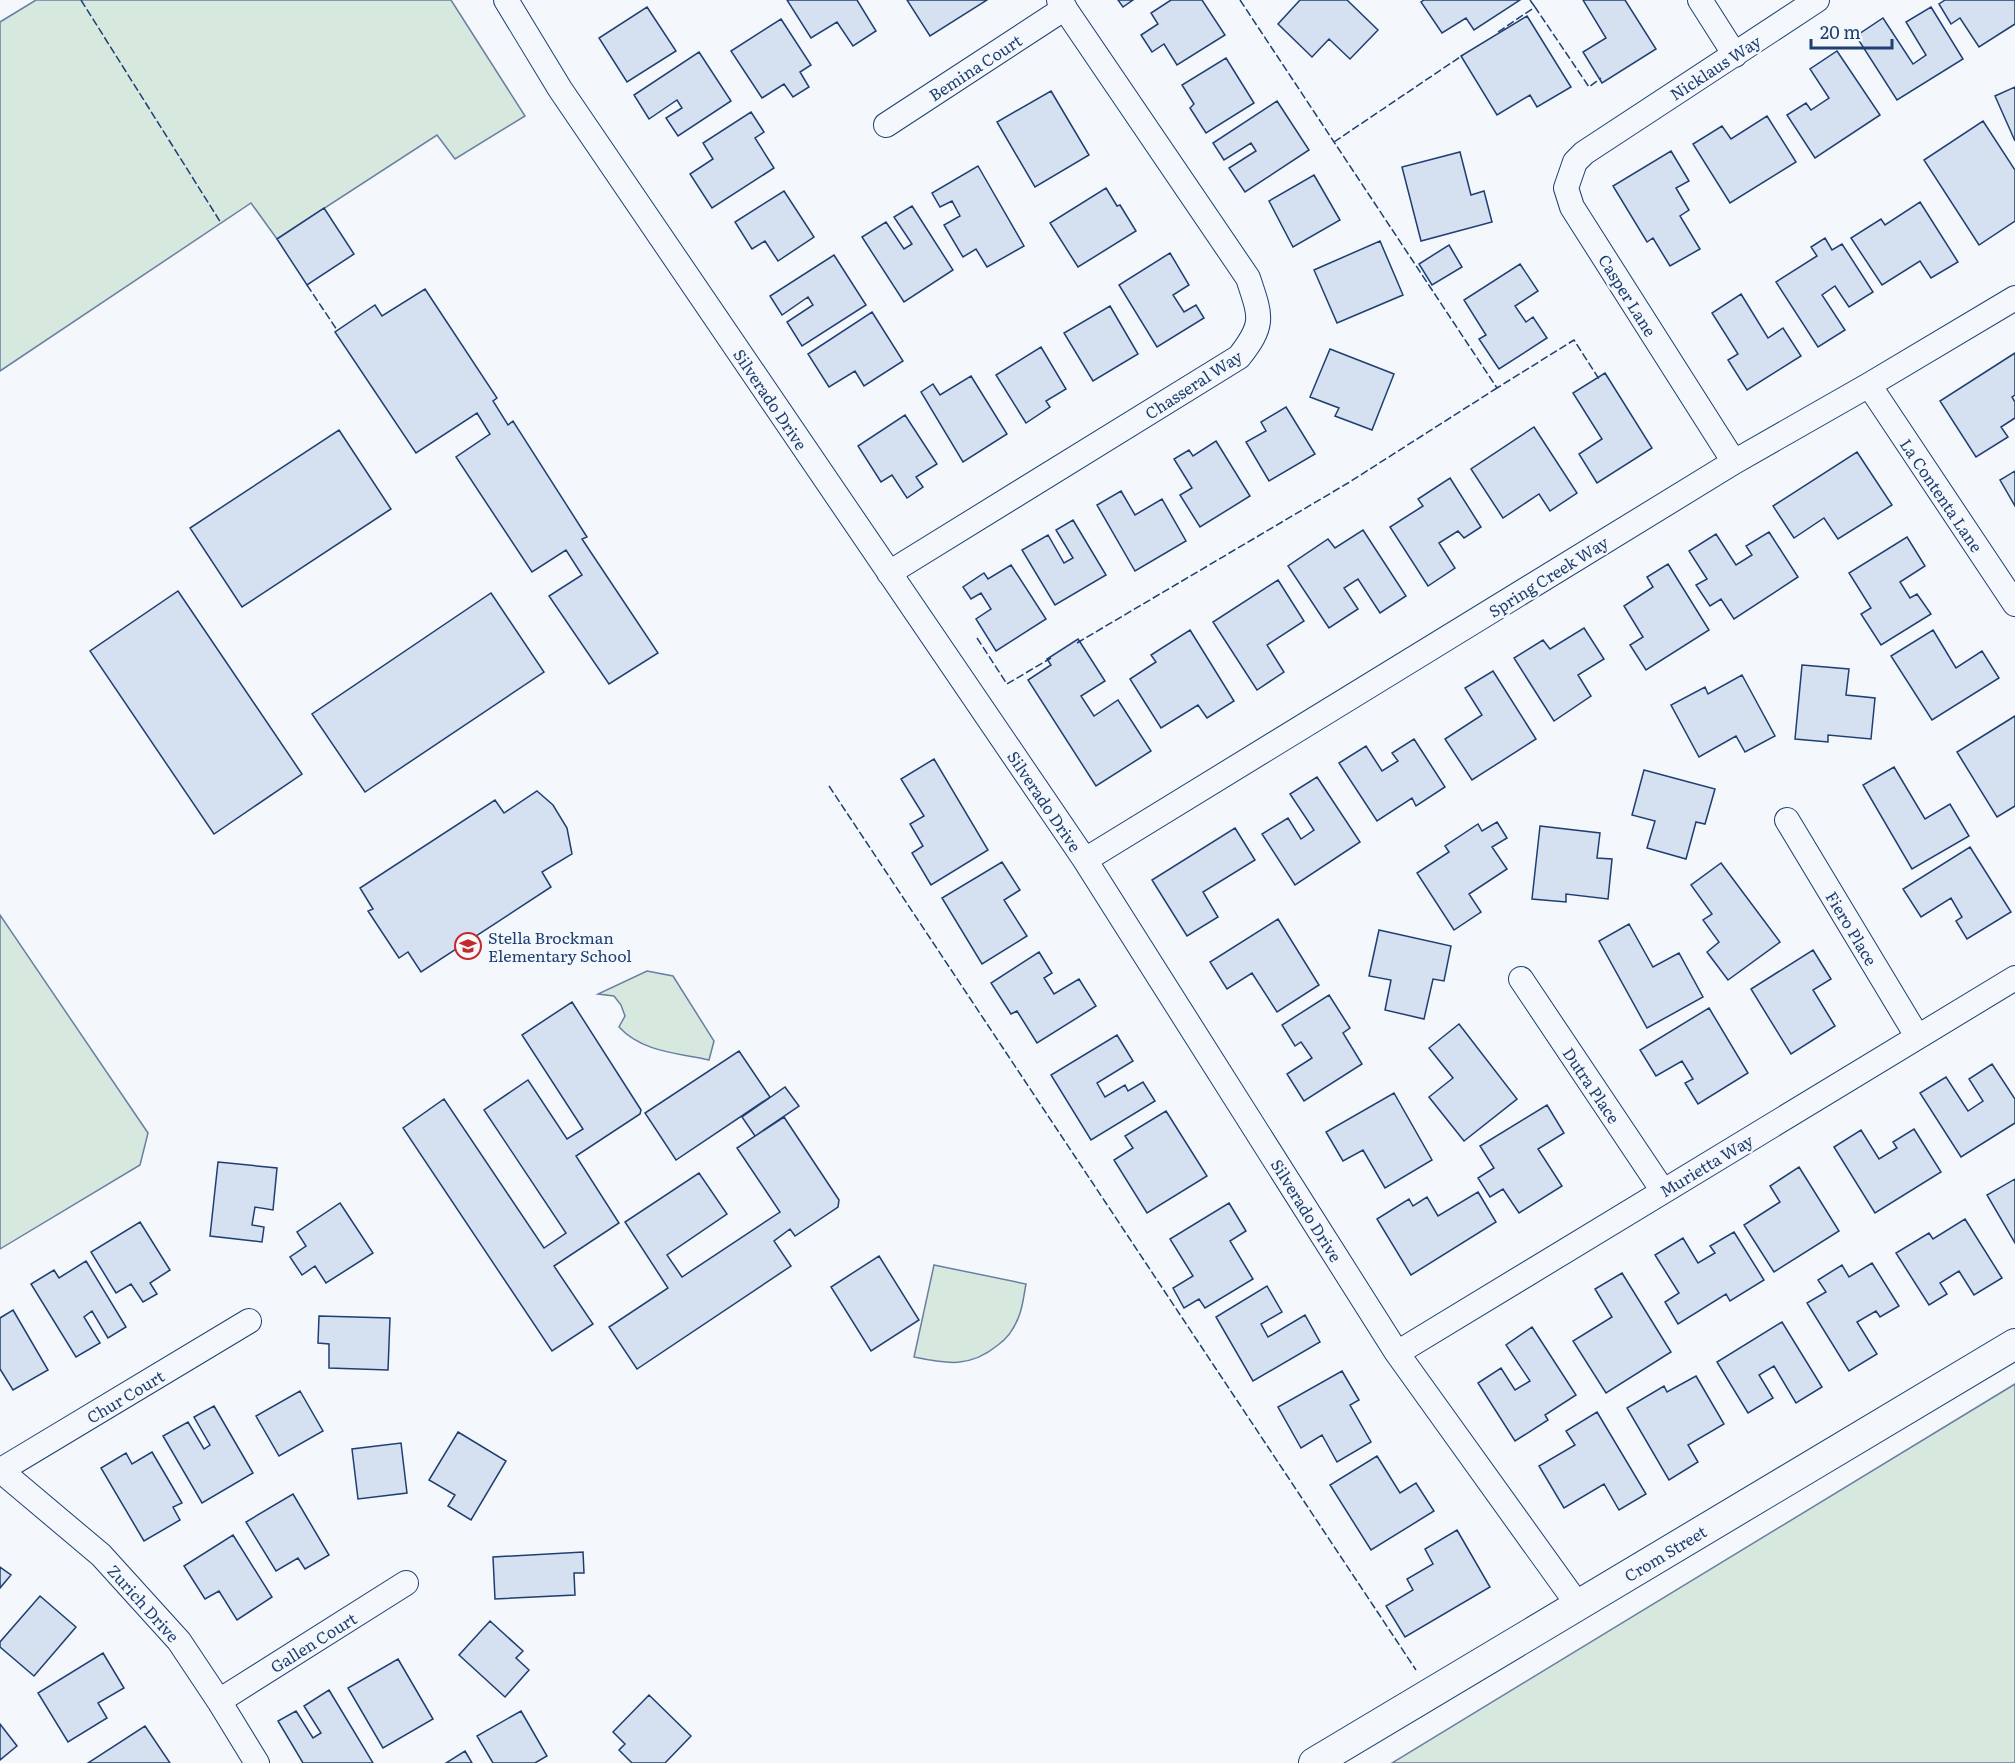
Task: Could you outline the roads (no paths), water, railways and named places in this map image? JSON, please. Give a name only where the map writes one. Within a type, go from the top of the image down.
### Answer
[{"type":"street","name":"Silverado Drive","points":[[506,0],[560,89],[1085,860],[1397,1353],[1578,1605]]},
{"type":"street","points":[[1700,0],[1735,55]]},
{"type":"street","name":"Nicklaus Way","points":[[1613,134],[1817,0]]},
{"type":"street","name":"Chasseral Way","points":[[889,573],[1239,357],[1253,339],[1258,325],[1258,310],[1248,278],[1062,4]]},
{"type":"street","name":"Bemina Court","points":[[886,125],[1062,4]]},
{"type":"street","name":"Casper Lane","points":[[1613,134],[1584,153],[1575,162],[1566,188],[1572,207],[1734,462]]},
{"type":"street","name":"Spring Creek Way","points":[[1085,860],[1734,462],[2015,298]]},
{"type":"street","name":"La Contenta Lane","points":[[1869,385],[2015,604]]},
{"type":"street","name":"Fiero Place","points":[[1787,819],[1917,1036]]},
{"type":"street","name":"Murietta Way","points":[[1397,1353],[2015,978]]},
{"type":"street","name":"Dutra Place","points":[[1521,979],[1663,1191]]},
{"type":"street","name":"Chur Court","points":[[0,1470],[249,1321]]},
{"type":"street","name":"Crom Street","points":[[1314,1763],[2015,1344]]},
{"type":"street","name":"Zurich Drive","points":[[0,1470],[101,1556],[179,1641],[257,1763]]},
{"type":"street","name":"Gallen Court","points":[[219,1701],[406,1583]]},
{"type":"place","name":"Stella Brockman Elementary School","points":[[468,946]]}]
